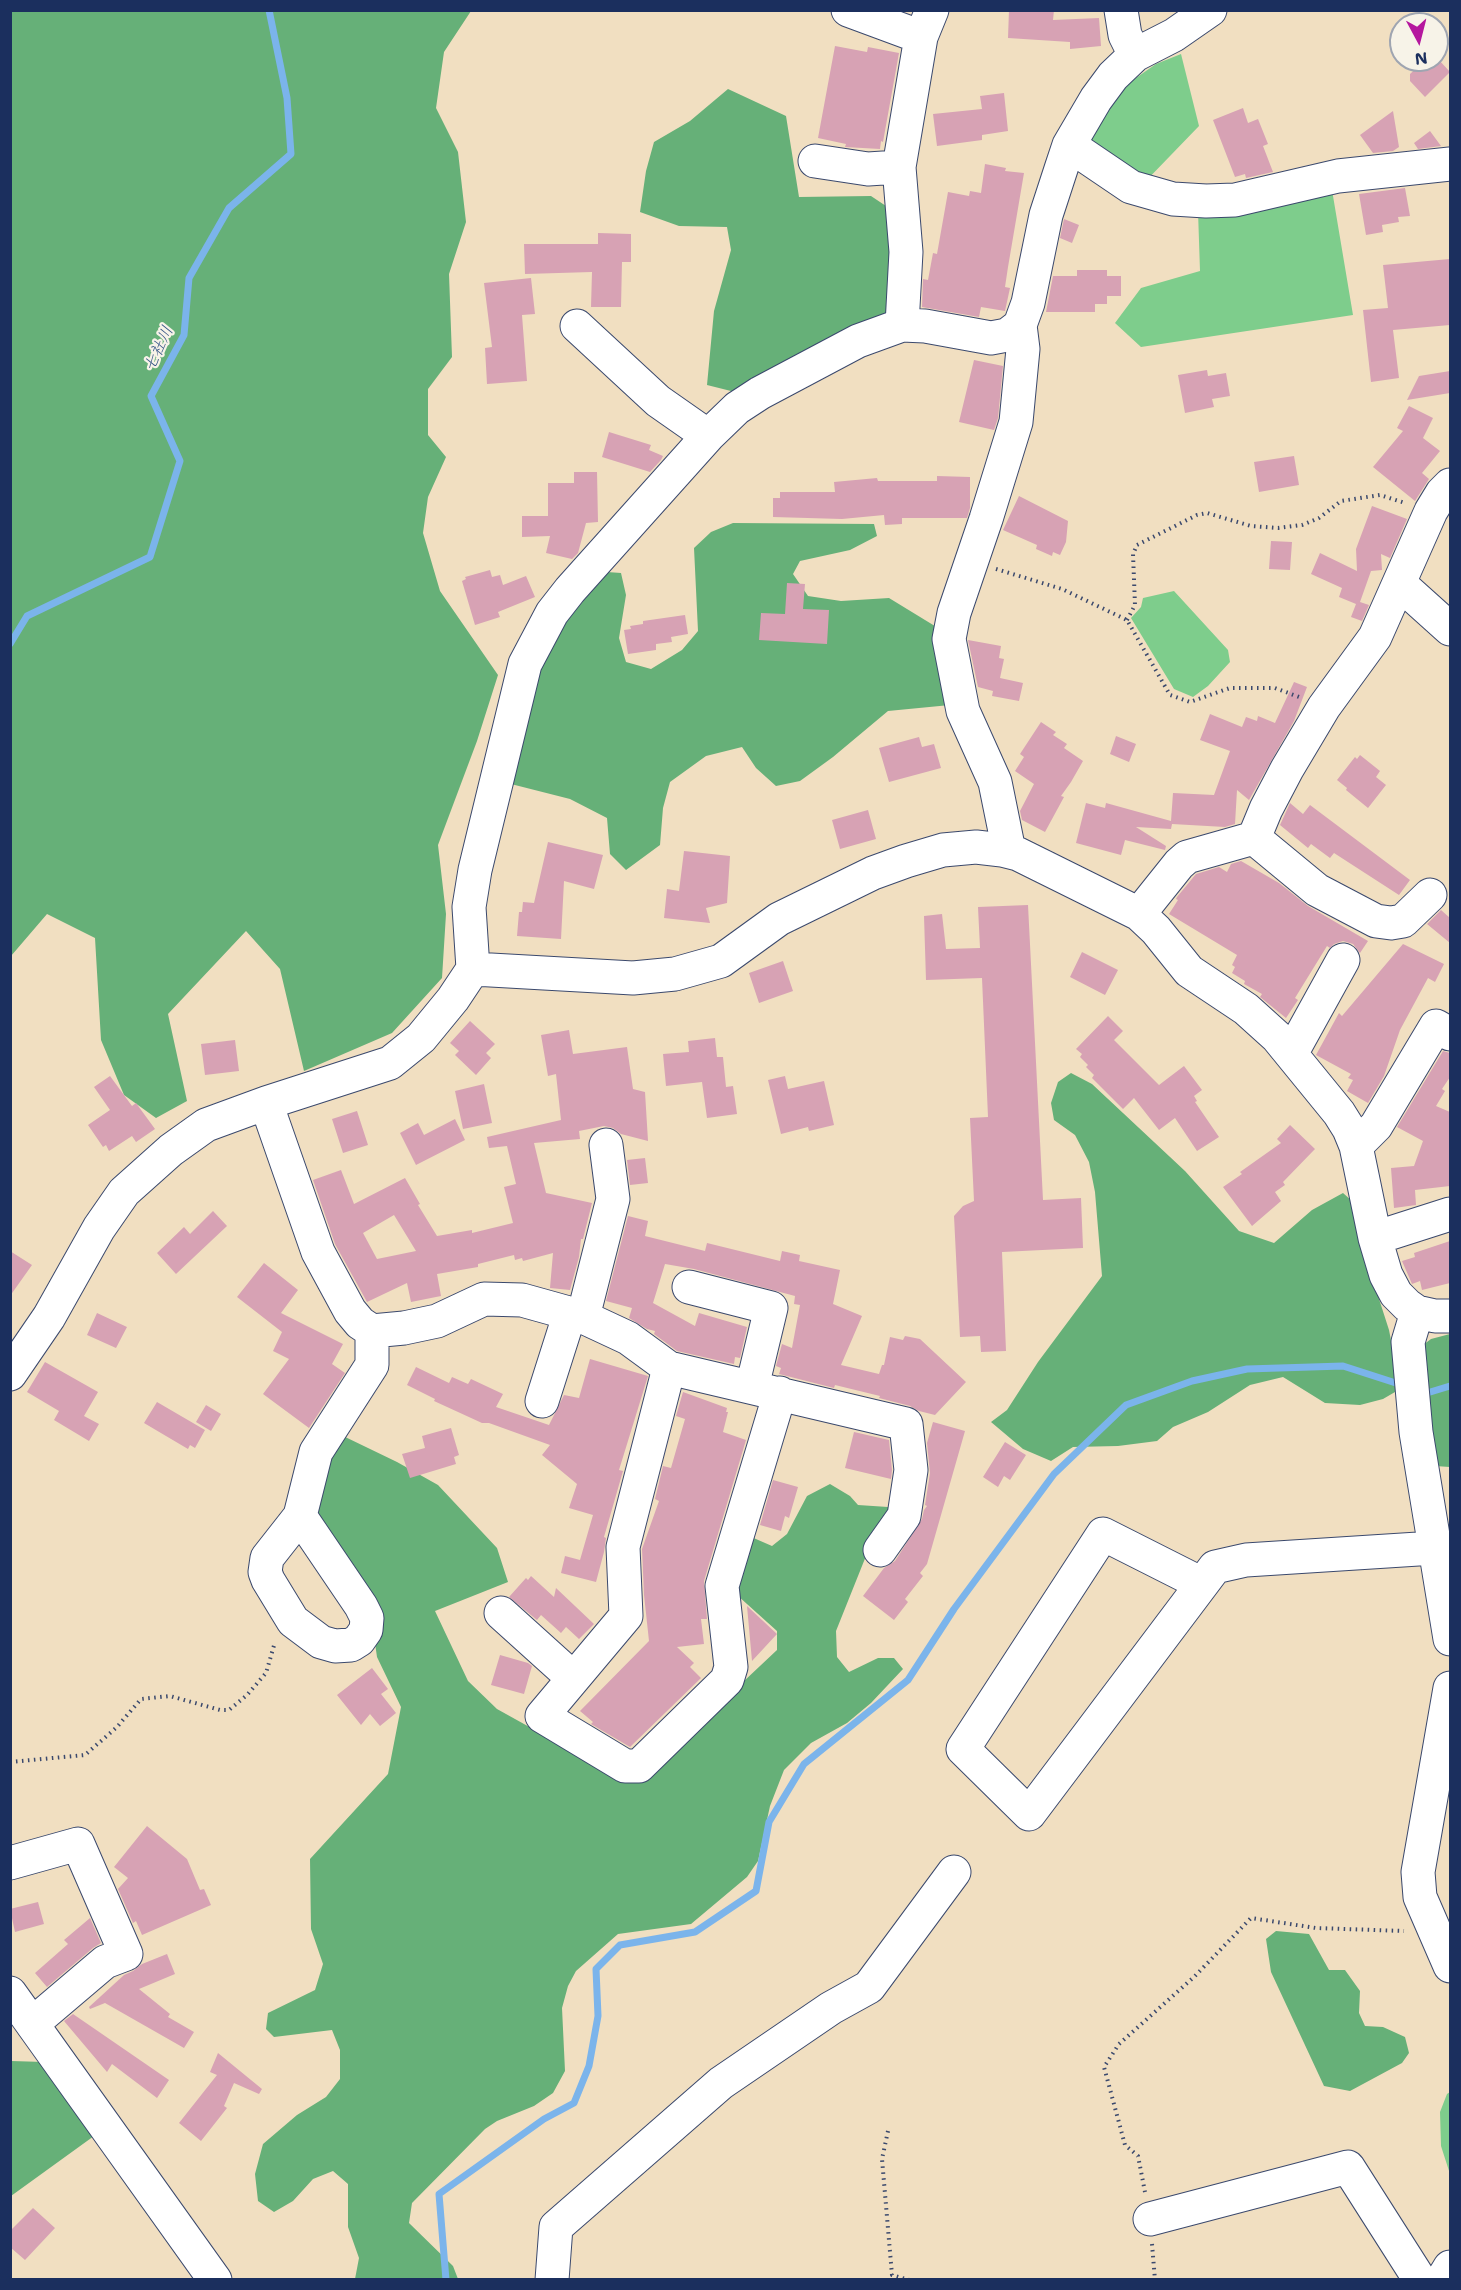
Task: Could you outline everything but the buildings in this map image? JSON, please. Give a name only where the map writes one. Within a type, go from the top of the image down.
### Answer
[{"type":"street","points":[[848,10],[927,24],[898,167],[906,252],[902,325]]},
{"type":"street","points":[[1121,10],[1125,35],[1135,55]]},
{"type":"street","points":[[1009,851],[995,782],[963,711],[949,639],[954,613],[1016,422],[1023,349],[1020,325],[1028,303],[1046,215],[1069,145],[1107,83],[1135,55],[1174,35],[1210,10]]},
{"type":"street","points":[[1069,145],[1131,187],[1173,199],[1206,201],[1235,200],[1338,176],[1450,164]]},
{"type":"street","points":[[815,161],[868,169],[898,167]]},
{"type":"street","points":[[10,1374],[49,1317],[99,1228],[124,1192],[171,1150],[206,1125],[390,1063],[421,1038],[453,999],[473,969],[469,907],[475,870],[525,664],[552,613],[570,590],[708,436],[737,408],[760,393],[858,341],[902,325],[925,326],[991,338],[1007,335],[1020,325]]},
{"type":"street","points":[[577,326],[658,401],[708,436]]},
{"type":"street","points":[[1139,914],[1187,857],[1254,838],[1277,789],[1324,707],[1375,637],[1431,511],[1450,485]]},
{"type":"street","points":[[1400,584],[1450,629]]},
{"type":"street","points":[[1254,838],[1317,891],[1376,921],[1391,923],[1403,921],[1430,895]]},
{"type":"street","points":[[473,969],[633,978],[675,974],[721,961],[779,919],[884,868],[943,850],[976,847],[1009,851],[1139,914],[1156,930],[1189,971],[1246,1009],[1277,1037],[1339,1113],[1349,1129],[1356,1146],[1375,1238],[1386,1275],[1407,1305],[1412,1327],[1416,1432],[1450,1639]]},
{"type":"street","points":[[1291,1054],[1343,960]]},
{"type":"street","points":[[1356,1146],[1376,1126],[1436,1026],[1450,1034]]},
{"type":"street","points":[[266,1103],[318,1252],[350,1311],[360,1323],[372,1331],[404,1328],[437,1321],[484,1299],[522,1300],[577,1315],[628,1338],[669,1368],[906,1424],[911,1470],[904,1516],[880,1550]]},
{"type":"street","points":[[542,1401],[577,1315],[613,1199],[606,1145]]},
{"type":"street","points":[[1375,1238],[1450,1214]]},
{"type":"street","points":[[669,1368],[622,1547],[626,1616],[542,1716],[625,1766],[639,1766],[727,1680],[731,1667],[722,1586],[766,1390],[771,1308],[689,1287]]},
{"type":"street","points":[[1412,1327],[1435,1316],[1450,1316]]},
{"type":"street","points":[[300,1516],[367,1618],[366,1630],[359,1640],[351,1645],[335,1646],[321,1642],[293,1621],[265,1572],[267,1558],[300,1516],[316,1452],[372,1365],[372,1331]]},
{"type":"street","points":[[1202,1584],[1103,1534],[963,1749],[1029,1814],[1215,1567],[1246,1560],[1434,1548]]},
{"type":"street","points":[[501,1612],[573,1678]]},
{"type":"street","points":[[1450,1688],[1418,1872],[1420,1897],[1450,1966]]},
{"type":"street","points":[[1420,1851],[1431,1846],[1450,1817]]},
{"type":"street","points":[[10,1863],[78,1844],[126,1954],[105,1962],[32,2024]]},
{"type":"street","points":[[552,2280],[555,2227],[722,2083],[831,2008],[869,1987],[954,1872]]},
{"type":"street","points":[[10,1993],[207,2276]]},
{"type":"street","points":[[1149,2219],[1348,2168],[1420,2280]]},
{"type":"street","points":[[1442,2280],[1450,2267]]},
{"type":"path","points":[[1127,620],[1135,605],[1133,554],[1137,545],[1197,514],[1207,513],[1251,526],[1278,528],[1302,525],[1319,518],[1341,501],[1380,495],[1431,511]]},
{"type":"path","points":[[971,564],[982,565],[1062,589],[1127,620],[1170,694],[1190,702],[1230,688],[1275,688],[1324,707]]},
{"type":"path","points":[[10,1762],[85,1755],[117,1727],[141,1699],[170,1696],[220,1710],[229,1710],[247,1695],[266,1673],[277,1637],[293,1621]]},
{"type":"path","points":[[1155,2280],[1149,2219],[1138,2157],[1125,2145],[1104,2067],[1119,2044],[1195,1976],[1251,1918],[1316,1928],[1391,1931],[1433,1929]]},
{"type":"path","points":[[888,2131],[882,2159],[892,2275]]},
{"type":"path","points":[[885,2280],[892,2275]]},
{"type":"path","points":[[892,2275],[909,2280]]},
{"type":"green space","points":[[11,11],[471,11],[444,52],[436,108],[458,152],[466,222],[449,274],[452,357],[428,389],[428,435],[446,457],[428,497],[423,533],[440,591],[498,675],[477,741],[438,845],[446,914],[442,978],[392,1033],[304,1071],[280,969],[246,931],[168,1014],[187,1101],[156,1118],[124,1095],[101,1040],[95,938],[47,914],[11,956]]},
{"type":"green space","points":[[1181,54],[1199,126],[1142,185],[1084,147],[1123,87],[1156,64]]},
{"type":"green space","points":[[728,89],[786,116],[799,197],[871,196],[892,210],[897,318],[735,392],[707,385],[714,311],[731,250],[727,227],[679,226],[640,212],[646,171],[654,142],[690,121]]},
{"type":"green space","points":[[1332,190],[1353,315],[1141,347],[1115,323],[1141,288],[1200,271],[1198,211]]},
{"type":"green space","points":[[733,523],[874,524],[877,536],[850,550],[800,561],[793,574],[808,596],[841,601],[889,598],[943,631],[950,705],[888,711],[800,781],[776,786],[756,768],[742,747],[706,756],[670,782],[663,808],[660,845],[626,870],[610,854],[607,818],[570,799],[511,784],[535,678],[556,634],[607,572],[621,573],[626,595],[619,638],[626,662],[651,669],[682,650],[698,631],[694,548],[711,532]]},
{"type":"green space","points":[[1174,591],[1228,650],[1230,662],[1208,686],[1193,697],[1174,689],[1131,618],[1141,607],[1143,598]]},
{"type":"green space","points":[[1071,1073],[1092,1084],[1185,1171],[1239,1231],[1274,1243],[1312,1210],[1343,1193],[1352,1201],[1362,1246],[1389,1330],[1398,1376],[1395,1392],[1383,1399],[1360,1405],[1325,1403],[1283,1377],[1250,1385],[1208,1412],[1173,1427],[1157,1441],[1118,1446],[1073,1447],[1051,1461],[1023,1449],[991,1422],[1007,1410],[1038,1362],[1102,1276],[1095,1192],[1089,1162],[1075,1135],[1054,1120],[1051,1103],[1058,1082]]},
{"type":"green space","points":[[1450,1334],[1450,1467],[1435,1466],[1423,1345],[1431,1339]]},
{"type":"green space","points":[[339,1434],[438,1485],[497,1548],[508,1582],[435,1611],[468,1681],[497,1709],[623,1779],[642,1777],[777,1650],[777,1631],[737,1595],[749,1536],[772,1546],[787,1534],[807,1496],[830,1484],[850,1496],[858,1505],[888,1507],[892,1518],[866,1556],[836,1631],[837,1657],[849,1672],[878,1658],[894,1658],[903,1669],[871,1703],[847,1723],[811,1743],[784,1770],[770,1806],[758,1861],[747,1877],[691,1924],[618,1934],[576,1971],[568,1986],[562,2008],[565,2071],[553,2093],[534,2106],[497,2121],[485,2129],[412,2203],[409,2223],[453,2266],[458,2279],[355,2279],[359,2258],[348,2227],[348,2184],[333,2171],[313,2179],[293,2201],[274,2212],[258,2201],[255,2174],[263,2144],[297,2115],[326,2097],[340,2079],[340,2050],[332,2030],[274,2037],[266,2029],[268,2013],[315,1990],[323,1964],[311,1929],[310,1859],[388,1774],[401,1707],[377,1657],[370,1608],[303,1519]]},
{"type":"green space","points":[[1276,1931],[1309,1934],[1329,1970],[1345,1970],[1360,1991],[1359,2013],[1365,2026],[1383,2027],[1405,2037],[1409,2053],[1402,2063],[1350,2091],[1324,2086],[1271,1972],[1266,1939]]},
{"type":"green space","points":[[11,2061],[44,2062],[94,2136],[11,2196]]},
{"type":"green space","points":[[1450,2092],[1450,2174],[1441,2146],[1440,2112]]},
{"type":"waterway","name":"七社川","points":[[10,644],[27,616],[150,557],[180,461],[151,396],[184,335],[189,278],[229,208],[291,154],[287,98],[269,10]]},
{"type":"waterway","points":[[446,2280],[439,2194],[544,2119],[574,2103],[589,2066],[598,2016],[596,1969],[620,1945],[695,1932],[756,1891],[769,1822],[804,1764],[908,1680],[954,1609],[1054,1474],[1126,1405],[1192,1381],[1247,1369],[1343,1366],[1402,1385]]},
{"type":"waterway","points":[[1422,1391],[1427,1393],[1450,1386]]}]
